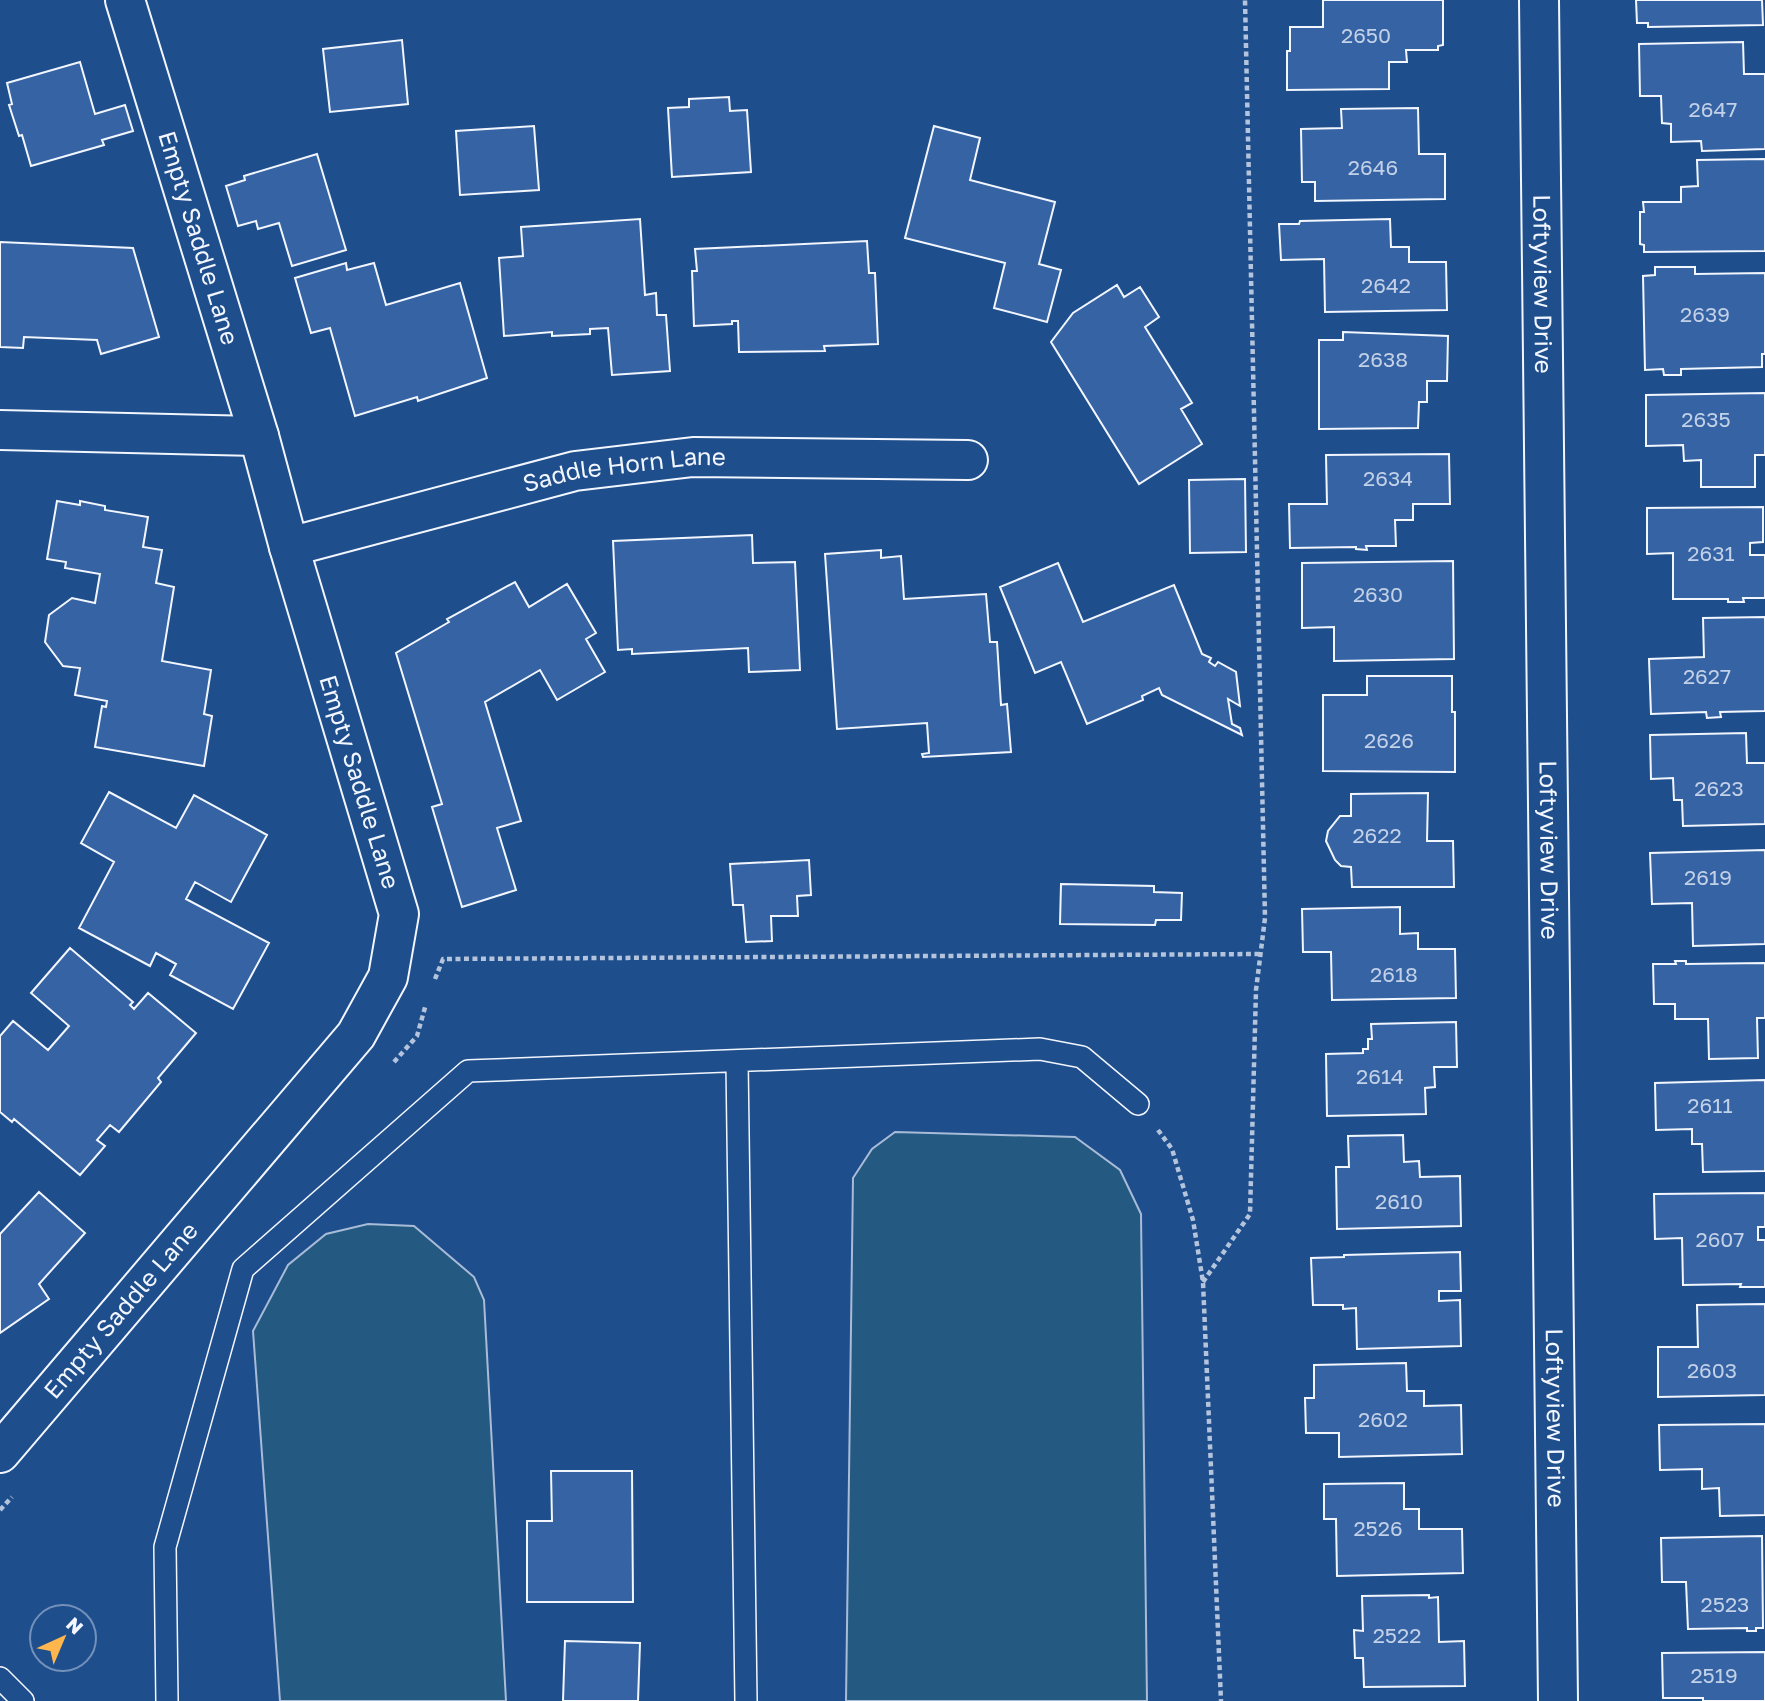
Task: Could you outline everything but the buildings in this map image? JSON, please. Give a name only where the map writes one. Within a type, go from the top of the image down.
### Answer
[{"type":"street","name":"Empty Saddle Lane","points":[[0,1453],[356,1035],[388,977],[399,914],[289,547],[259,436],[125,0]]},
{"type":"street","name":"Loftyview Drive","points":[[1539,0],[1558,1701]]},
{"type":"street","points":[[0,430],[259,436]]},
{"type":"street","name":"Saddle Horn Lane","points":[[289,547],[575,471],[693,457],[968,460]]},
{"type":"lane","points":[[167,1701],[165,1547],[243,1269],[468,1072],[1040,1049],[1082,1057],[1138,1104]]},
{"type":"lane","points":[[737,1062],[746,1701]]},
{"type":"lane","points":[[0,1678],[23,1701]]},
{"type":"path","points":[[1203,1282],[1251,1214],[1256,990],[1265,918],[1245,0]]},
{"type":"path","points":[[1138,1104],[1172,1149],[1193,1220],[1203,1282],[1221,1701]]},
{"type":"shaded area","points":[[895,1132],[1075,1137],[1120,1170],[1141,1214],[1147,1701],[846,1701],[853,1178],[872,1149]]},
{"type":"shaded area","points":[[368,1224],[414,1226],[474,1277],[484,1300],[506,1701],[280,1701],[253,1331],[288,1265],[326,1234]]}]
